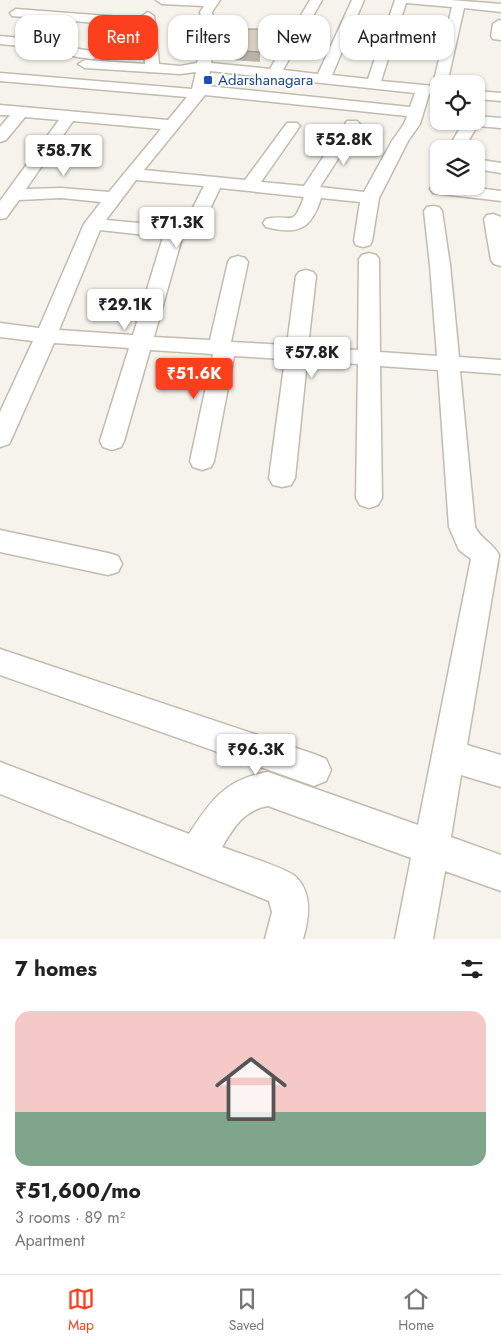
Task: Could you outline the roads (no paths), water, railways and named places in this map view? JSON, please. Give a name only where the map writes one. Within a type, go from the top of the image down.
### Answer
[{"type":"street","points":[[162,0],[214,1]]},
{"type":"street","points":[[274,74],[316,0]]},
{"type":"street","points":[[323,78],[358,0]]},
{"type":"street","points":[[373,84],[401,0]]},
{"type":"street","points":[[410,0],[501,9],[500,28]]},
{"type":"street","points":[[0,438],[46,336],[93,224],[199,92],[210,35],[206,12],[214,1]]},
{"type":"street","points":[[442,75],[459,4]]},
{"type":"street","points":[[76,15],[84,6]]},
{"type":"street","points":[[3,26],[12,9],[58,15]]},
{"type":"street","points":[[0,40],[15,41]]},
{"type":"street","points":[[68,83],[88,60]]},
{"type":"street","points":[[97,60],[180,70],[205,66],[430,90]]},
{"type":"street","points":[[151,60],[152,67]]},
{"type":"street","points":[[0,77],[199,92],[416,112]]},
{"type":"street","points":[[369,498],[370,357],[366,250],[370,198],[400,141],[412,124],[416,112],[430,96]]},
{"type":"street","points":[[485,96],[501,97]]},
{"type":"street","points":[[0,110],[172,124]]},
{"type":"street","points":[[0,137],[21,112]]},
{"type":"street","points":[[1,212],[69,116]]},
{"type":"street","points":[[485,122],[501,123]]},
{"type":"street","points":[[272,224],[292,226],[305,219],[313,191],[352,124]]},
{"type":"street","points":[[249,187],[292,126]]},
{"type":"street","points":[[485,165],[501,168]]},
{"type":"street","points":[[132,174],[370,198]]},
{"type":"street","points":[[93,224],[174,233],[190,232],[214,183]]},
{"type":"street","points":[[14,195],[61,193],[113,198]]},
{"type":"street","points":[[414,939],[433,847],[485,559],[485,555],[465,537],[462,527],[447,362],[436,200],[501,196]]},
{"type":"street","points":[[493,219],[501,260]]},
{"type":"street","points":[[112,441],[174,233]]},
{"type":"street","points":[[202,461],[238,262]]},
{"type":"street","points":[[282,478],[306,276]]},
{"type":"street","points":[[0,330],[46,336],[501,367]]},
{"type":"street","points":[[0,541],[108,564]]},
{"type":"street","points":[[0,662],[314,770]]},
{"type":"street","points":[[449,756],[501,771]]},
{"type":"street","points":[[0,778],[282,888],[289,896],[291,906],[284,939]]},
{"type":"street","points":[[197,854],[228,806],[242,795],[268,790],[433,847],[501,873]]},
{"type":"place","name":"Adarshanagara","points":[[208,80]]}]
